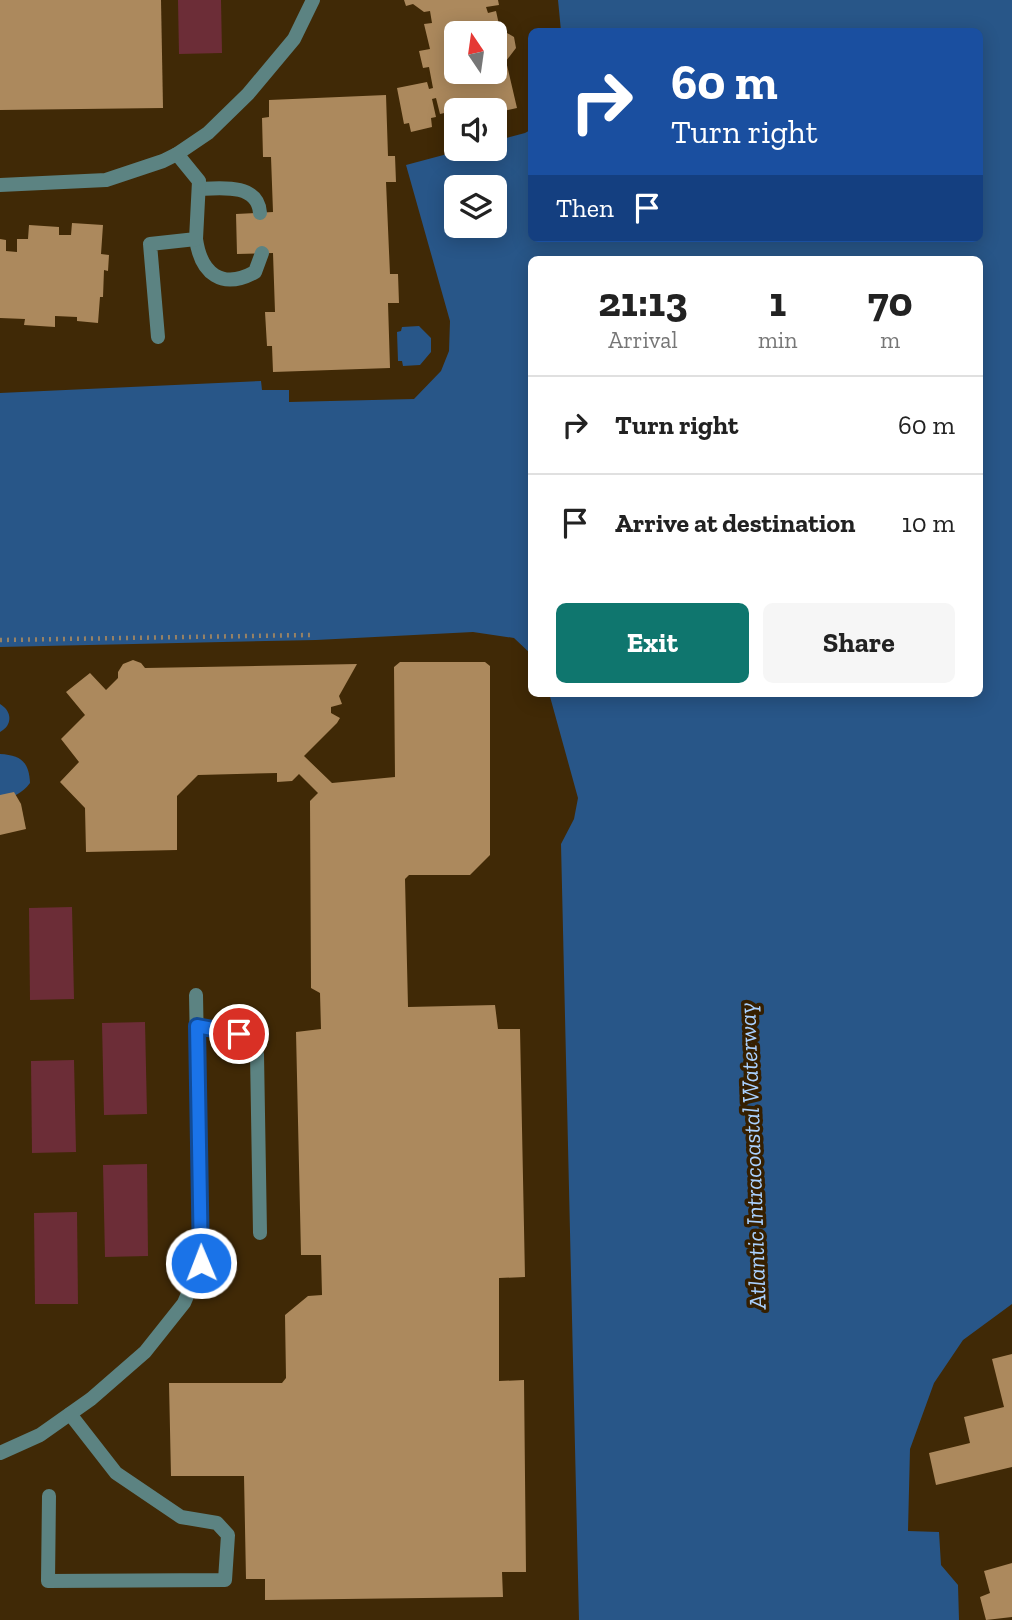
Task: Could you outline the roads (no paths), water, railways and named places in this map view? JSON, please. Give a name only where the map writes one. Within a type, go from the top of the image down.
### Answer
[{"type":"street","points":[[0,185],[106,180],[163,162],[177,154],[208,133],[248,94],[294,39],[313,0]]},
{"type":"street","points":[[177,154],[199,181],[196,239],[204,265],[212,276],[242,279],[255,272],[262,253]]},
{"type":"street","points":[[199,189],[229,187],[251,194],[260,208],[260,213]]},
{"type":"street","points":[[158,337],[150,244],[196,239]]},
{"type":"street","points":[[0,1453],[40,1435],[91,1399],[145,1352],[184,1303],[201,1263],[197,995]]},
{"type":"street","points":[[197,1026],[239,1034],[257,1054],[260,1233]]},
{"type":"street","points":[[48,1496],[48,1581],[225,1580],[228,1535],[216,1523],[181,1517],[116,1473],[70,1414]]},
{"type":"water","name":"Atlantic Intracoastal Waterway","points":[[558,0],[1012,0],[1012,1304],[963,1340],[934,1383],[910,1449],[908,1531],[939,1532],[941,1565],[958,1585],[959,1620],[579,1620],[561,844],[574,819],[578,798],[550,697],[983,697],[983,256],[528,256],[528,651],[514,638],[473,632],[316,640],[0,647],[0,393],[261,381],[262,390],[289,390],[289,402],[414,399],[441,371],[449,351],[450,321],[406,165],[444,155],[444,161],[507,161],[507,138],[528,131],[528,242],[983,242],[983,28],[561,28]]},
{"type":"water","points":[[419,326],[431,338],[431,352],[420,365],[403,366],[402,361],[398,361],[397,332],[401,331],[402,327]]},
{"type":"water","points":[[0,704],[9,714],[9,722],[0,732]]},
{"type":"water","points":[[0,754],[22,761],[28,770],[30,783],[17,794],[0,799]]}]
